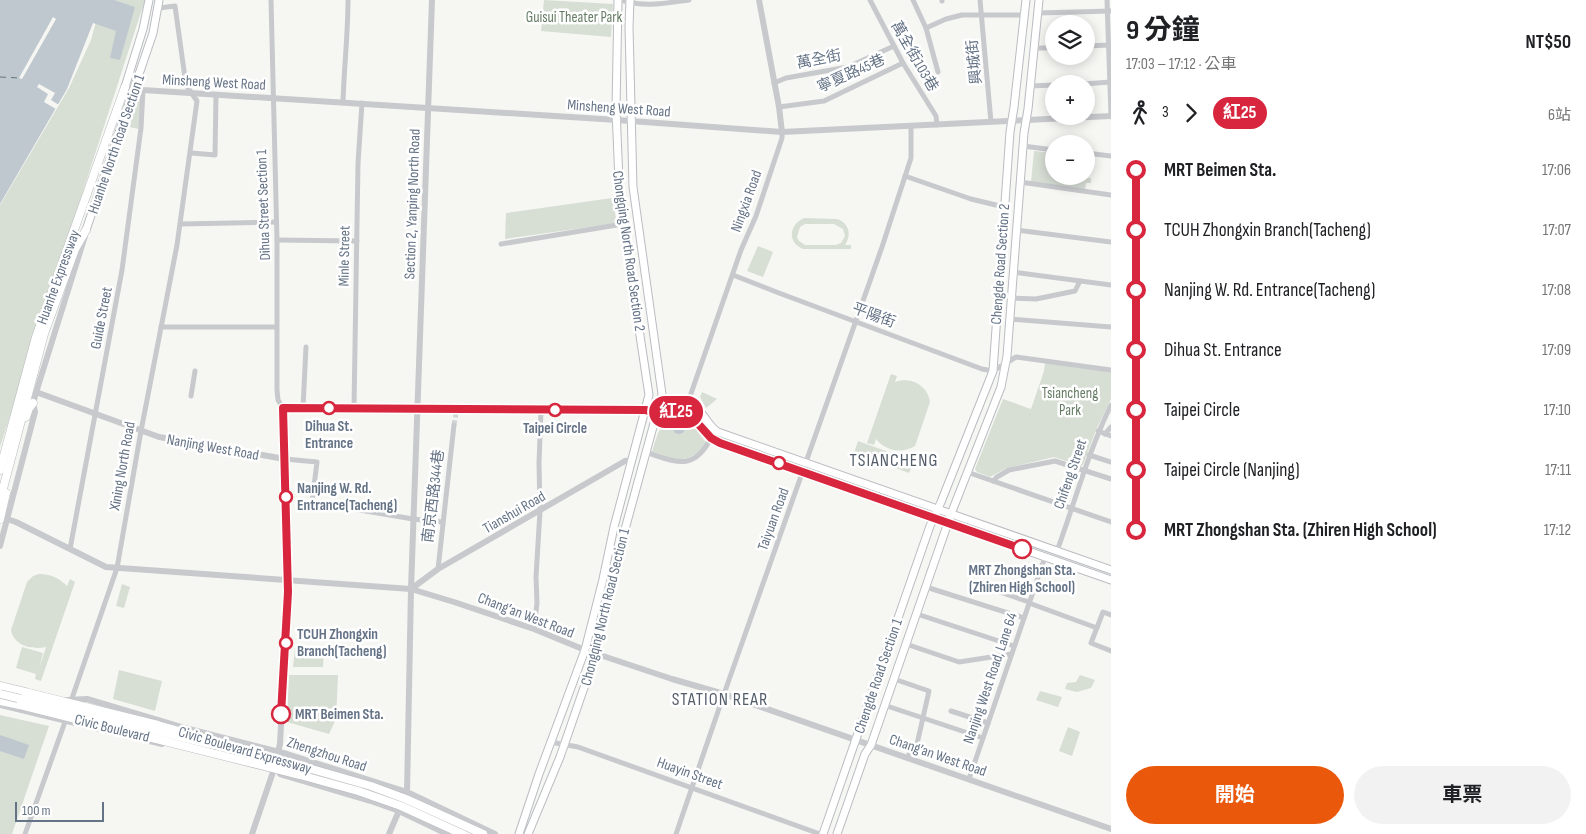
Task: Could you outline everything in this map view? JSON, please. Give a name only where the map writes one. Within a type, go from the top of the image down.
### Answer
[{"type":"highway","name":"Huanhe Expressway","points":[[0,470],[36,337],[125,87]]},
{"type":"highway","name":"Huanhe Expressway","points":[[0,500],[44,334],[75,249],[86,230]]},
{"type":"highway","points":[[4,519],[14,465],[29,408],[33,403]]},
{"type":"highway","name":"Civic Boulevard Expressway","points":[[0,685],[120,715],[371,786],[443,814],[483,834]]},
{"type":"highway","points":[[0,694],[191,740],[259,753]]},
{"type":"highway","name":"Civic Boulevard","points":[[0,701],[262,766]]},
{"type":"highway","points":[[191,740],[262,766]]},
{"type":"highway","name":"Civic Boulevard Expressway","points":[[262,766],[350,789],[401,806],[462,834]]},
{"type":"main road","name":"Huanhe North Road Section 1","points":[[125,87],[143,29],[149,0]]},
{"type":"main road","name":"Chongqing North Road Section 2","points":[[620,0],[616,26],[617,167],[632,294],[648,381],[649,395],[646,410]]},
{"type":"main road","name":"Chengde Road Section 2","points":[[933,517],[938,510],[993,371],[1004,206],[1026,0]]},
{"type":"main road","name":"Chengde Road Section 2","points":[[948,522],[1001,388],[1006,363],[1023,146],[1035,48],[1038,0]]},
{"type":"main road","name":"Chongqing North Road Section 2","points":[[630,2],[632,187],[662,394],[659,405]]},
{"type":"main road","name":"Huanhe North Road Section 1","points":[[86,230],[153,33],[159,4]]},
{"type":"main road","points":[[646,410],[659,405],[673,403],[687,405],[701,412],[709,424],[718,432],[1111,570]]},
{"type":"main road","name":"Chongqing North Road Section 1","points":[[528,834],[565,743],[596,653],[624,533],[659,405]]},
{"type":"main road","points":[[646,410],[656,414],[674,412],[687,414],[711,438],[1111,580]]},
{"type":"main road","name":"Chongqing North Road Section 1","points":[[519,834],[550,742],[585,650],[614,527],[646,410]]},
{"type":"main road","name":"Chengde Road Section 1","points":[[822,834],[933,517]]},
{"type":"main road","name":"Chengde Road Section 1","points":[[837,834],[894,679],[948,522]]},
{"type":"street","name":"Dihua Street Section 1","points":[[271,0],[277,240],[277,390],[278,400],[283,408]]},
{"type":"street","points":[[343,102],[348,0]]},
{"type":"street","name":"Section 2, Yanping North Road","points":[[407,792],[413,519],[432,0]]},
{"type":"street","points":[[620,0],[656,4],[689,0]]},
{"type":"street","name":"Ningxia Road","points":[[687,405],[741,250],[756,216],[782,138],[779,107],[758,0]]},
{"type":"street","name":"萬全街103巷","points":[[870,0],[903,63],[936,116],[937,124]]},
{"type":"street","points":[[913,0],[926,28],[938,72]]},
{"type":"street","name":"興城街","points":[[980,0],[992,122]]},
{"type":"street","points":[[1107,0],[1109,11],[1111,116]]},
{"type":"street","name":"Xining North Road","points":[[25,834],[117,568],[181,224],[197,100],[186,86],[175,6],[159,4]]},
{"type":"street","points":[[1038,13],[1109,11]]},
{"type":"street","points":[[926,28],[946,19],[962,15],[1024,15]]},
{"type":"street","points":[[1095,46],[1110,45]]},
{"type":"street","name":"萬全街","points":[[774,83],[786,78],[848,67],[894,46]]},
{"type":"street","points":[[1035,48],[1045,48]]},
{"type":"street","name":"寧夏路45巷","points":[[779,107],[824,101],[903,63]]},
{"type":"street","points":[[1095,83],[1110,82]]},
{"type":"street","points":[[1030,86],[1045,85]]},
{"type":"street","name":"Minsheng West Road","points":[[125,87],[143,90],[782,132],[1111,116]]},
{"type":"street","name":"Guide Street","points":[[70,549],[126,251],[141,128],[143,90]]},
{"type":"street","points":[[191,153],[215,155],[216,94]]},
{"type":"street","name":"Minle Street","points":[[354,408],[358,163],[362,103]]},
{"type":"street","name":"Taiyuan Road","points":[[676,834],[806,464],[828,396],[882,247],[911,158],[911,126]]},
{"type":"street","points":[[1023,146],[1045,149]]},
{"type":"street","points":[[1095,154],[1110,156]]},
{"type":"street","points":[[905,176],[971,200],[995,206],[1004,206]]},
{"type":"street","points":[[1020,182],[1111,195]]},
{"type":"street","points":[[181,224],[276,222]]},
{"type":"street","points":[[501,244],[623,224]]},
{"type":"street","name":"Huanhe North Road Section 1","points":[[0,546],[4,519],[36,412],[33,403],[50,341],[86,230]]},
{"type":"street","points":[[1016,230],[1111,242]]},
{"type":"street","points":[[277,240],[357,241]]},
{"type":"street","points":[[1013,272],[1111,285]]},
{"type":"street","name":"平陽街","points":[[733,275],[993,371]]},
{"type":"street","points":[[1011,298],[1036,299],[1075,291],[1080,281]]},
{"type":"street","points":[[1009,319],[1111,327]]},
{"type":"street","points":[[161,327],[276,327]]},
{"type":"street","points":[[303,408],[306,347]]},
{"type":"street","points":[[993,371],[1016,357],[1111,370]]},
{"type":"street","points":[[191,396],[195,371]]},
{"type":"street","name":"Nanjing West Road","points":[[36,392],[158,437],[285,459]]},
{"type":"street","name":"Chifeng Street","points":[[1057,552],[1089,455],[1111,405]]},
{"type":"street","points":[[252,834],[273,772],[278,751],[284,689],[287,579],[283,408],[354,408],[456,412],[646,410]]},
{"type":"street","points":[[534,630],[537,603],[536,577],[540,511],[541,410]]},
{"type":"street","name":"南京西路344巷","points":[[438,569],[454,425]]},
{"type":"street","points":[[1105,434],[1111,428]]},
{"type":"street","points":[[1098,431],[1111,436]]},
{"type":"street","points":[[645,452],[671,461],[683,462],[696,456],[708,445],[711,438]]},
{"type":"street","points":[[1089,455],[1111,462]]},
{"type":"street","points":[[285,459],[316,462],[312,502],[442,522]]},
{"type":"street","name":"Tianshui Road","points":[[411,589],[438,569],[625,461],[632,460]]},
{"type":"street","points":[[993,481],[1009,470],[1055,460],[1111,479]]},
{"type":"street","points":[[967,472],[1111,522]]},
{"type":"street","name":"Chang’an West Road","points":[[4,519],[16,522],[106,567],[411,589],[534,630],[585,650],[724,694],[1111,829]]},
{"type":"street","name":"Nanjing West Road, Lane 64","points":[[969,779],[1044,556]]},
{"type":"street","points":[[926,587],[1024,618]]},
{"type":"street","points":[[992,588],[1097,628]]},
{"type":"street","points":[[1111,615],[1103,612],[1091,643],[1111,651]]},
{"type":"street","points":[[917,614],[1014,646]]},
{"type":"street","points":[[906,644],[959,662],[1012,654]]},
{"type":"street","points":[[894,679],[930,691],[916,744],[914,749],[910,751],[908,758]]},
{"type":"street","name":"Zhengzhou Road","points":[[0,685],[72,701],[87,699],[181,727],[278,751],[407,792],[495,834]]},
{"type":"street","name":"Zhengzhou Road","points":[[0,705],[273,772],[371,801],[399,811],[447,834]]},
{"type":"street","points":[[884,705],[983,738]]},
{"type":"street","points":[[952,712],[988,723]]},
{"type":"street","points":[[134,738],[139,725],[138,713]]},
{"type":"street","name":"Huayin Street","points":[[550,742],[565,743],[822,834]]},
{"type":"street","points":[[245,764],[239,762],[235,753],[238,748],[246,743]]},
{"type":"street","points":[[389,834],[407,792]]},
{"type":"green space","points":[[102,0],[145,0],[0,447],[0,205],[69,88],[91,40]]},
{"type":"green space","name":"Guisui Theater Park","points":[[544,0],[613,4],[611,37],[541,31]]},
{"type":"green space","points":[[138,96],[142,96],[139,129],[129,127]]},
{"type":"green space","points":[[1034,151],[1045,152],[1045,184],[1031,182]]},
{"type":"green space","points":[[1051,185],[1086,185],[1085,190]]},
{"type":"green space","points":[[612,198],[617,223],[505,239],[506,213]]},
{"type":"green space","points":[[804,218],[837,219],[841,221],[847,226],[849,233],[845,245],[851,245],[851,249],[803,249],[792,238],[793,229]],"holes":[[[805,224],[834,224],[843,229],[845,236],[841,243],[836,245],[805,245],[797,237],[800,227]]]},
{"type":"green space","points":[[758,246],[773,252],[763,277],[747,271]]},
{"type":"green space","name":"Tsiancheng Park","points":[[1045,363],[1111,372],[1111,399],[1096,430],[1083,465],[1054,457],[1007,468],[990,477],[977,472],[975,469],[1003,399],[1031,409]]},
{"type":"green space","points":[[891,374],[897,376],[895,382],[907,380],[917,383],[929,396],[930,402],[915,446],[904,450],[889,449],[876,439],[874,445],[867,443]]},
{"type":"green space","points":[[702,392],[717,399],[706,408],[700,397]]},
{"type":"green space","points":[[673,418],[685,419],[690,422],[706,442],[692,456],[677,460],[652,452],[661,428]]},
{"type":"green space","points":[[858,441],[914,461],[909,473],[854,453]]},
{"type":"green space","points":[[39,574],[55,577],[67,586],[70,579],[75,582],[41,681],[35,679],[36,674],[16,668],[22,647],[43,653],[39,669],[46,647],[24,646],[16,640],[11,630],[27,582],[33,576]]},
{"type":"green space","points":[[122,584],[130,587],[124,608],[116,606]]},
{"type":"green space","points":[[295,648],[324,649],[323,667],[293,667]]},
{"type":"green space","points":[[119,670],[162,681],[155,711],[113,699]]},
{"type":"green space","points":[[289,675],[338,675],[336,719],[329,734],[287,722]]},
{"type":"green space","points":[[1080,675],[1095,680],[1091,688],[1077,692],[1065,689],[1067,683],[1076,682]]},
{"type":"green space","points":[[1040,691],[1062,697],[1058,707],[1036,700]]},
{"type":"green space","points":[[0,715],[49,726],[12,834],[0,834]]},
{"type":"green space","points":[[1068,727],[1080,732],[1072,756],[1059,751]]},
{"type":"shaded area","points":[[0,0],[114,0],[135,7],[120,60],[110,58],[116,31],[93,23],[67,89],[0,204]]},
{"type":"shaded area","points":[[681,422],[684,423],[684,433],[677,434],[674,433],[673,426],[674,423]]},
{"type":"shaded area","points":[[0,735],[29,745],[24,759],[0,751]]},
{"type":"pier","points":[[53,17],[56,19],[22,79],[19,78]]},
{"type":"pier","points":[[39,84],[55,93],[51,100],[59,105],[56,109],[44,102],[48,94],[37,87]]},
{"type":"ferry route","points":[[0,77],[20,78]]},
{"type":"tunnel","points":[[454,425],[456,413]]},
{"type":"bus line","name":"紅25","points":[[281,714],[284,689],[288,592],[283,408],[646,410],[656,414],[680,412],[692,417],[704,432],[720,443],[813,474],[1022,549]]},
{"type":"place","name":"Dihua St. Entrance","points":[[329,408]]},
{"type":"place","name":"Taipei Circle","points":[[555,410]]},
{"type":"place","name":"Nanjing W. Rd. Entrance(Tacheng)","points":[[286,497]]},
{"type":"place","name":"MRT Zhongshan Sta. (Zhiren High School)","points":[[1022,549]]},
{"type":"place","name":"TCUH Zhongxin Branch(Tacheng)","points":[[286,643]]},
{"type":"place","name":"MRT Beimen Sta.","points":[[281,714]]},
{"type":"district","name":"TSIANCHENG","points":[[894,460]]},
{"type":"district","name":"STATION REAR","points":[[720,699]]}]
